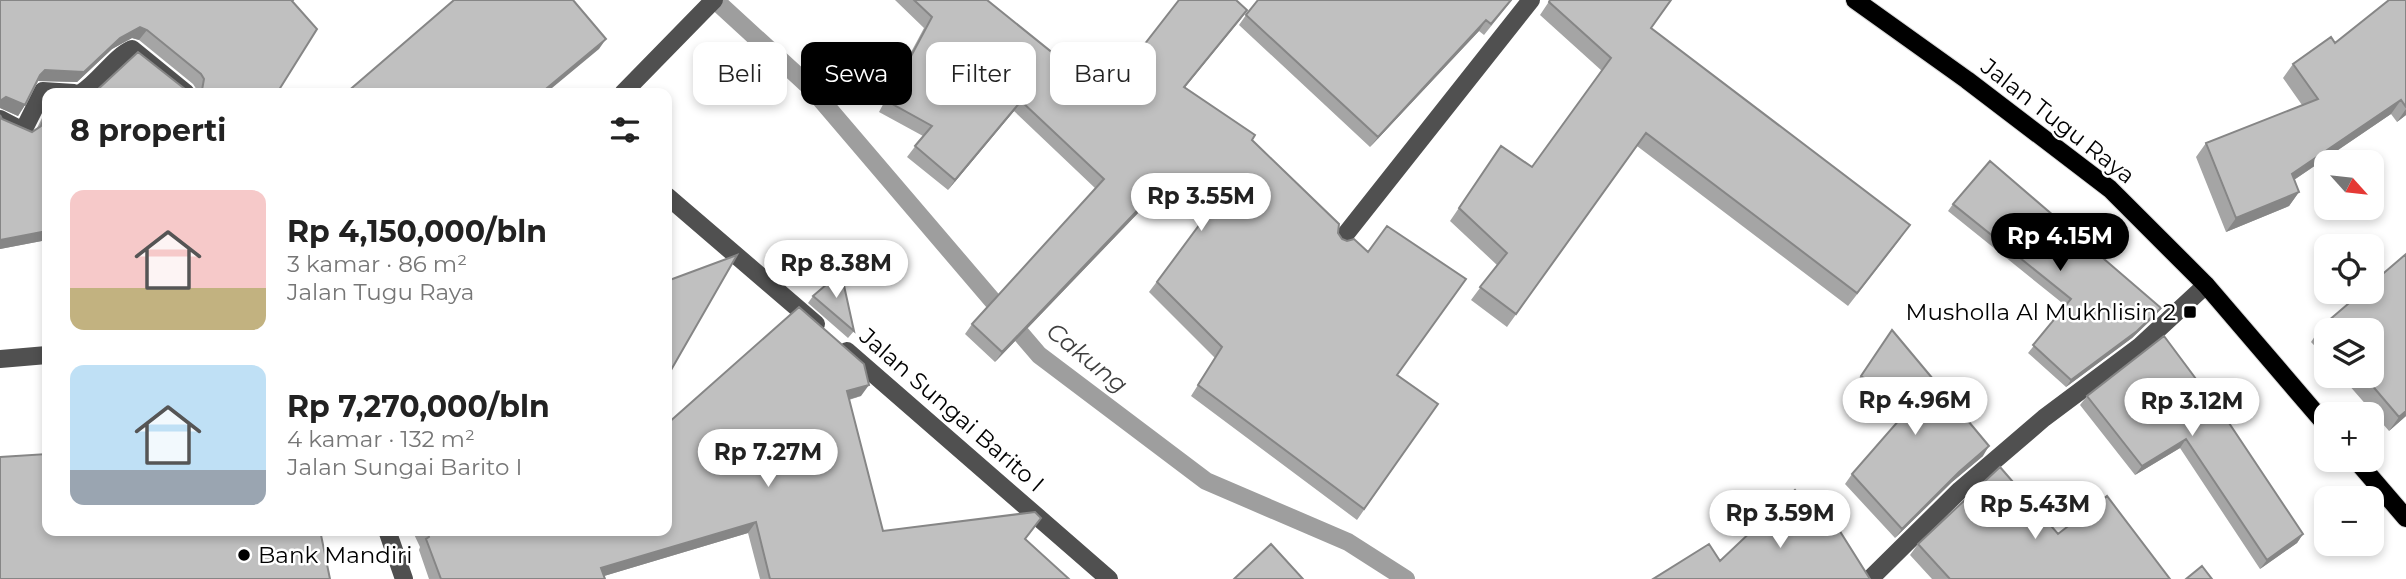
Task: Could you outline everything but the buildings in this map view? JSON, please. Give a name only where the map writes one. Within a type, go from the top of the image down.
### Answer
[{"type":"main road","name":"Jalan Tugu Raya","points":[[1855,0],[1967,80],[2110,189],[2206,285],[2314,411]]},
{"type":"main road","points":[[2366,472],[2406,518]]},
{"type":"street","points":[[628,88],[715,0]]},
{"type":"street","points":[[1341,240],[1531,0]]},
{"type":"street","points":[[88,88],[102,77],[121,55],[132,48],[180,88]]},
{"type":"street","points":[[0,119],[23,131],[42,93]]},
{"type":"street","name":"Jalan Sungai Barito I","points":[[672,200],[1110,579]]},
{"type":"street","points":[[1870,579],[1960,490],[2044,418],[2139,347],[2206,285]]},
{"type":"street","points":[[0,359],[42,355]]},
{"type":"street","points":[[389,536],[404,579]]},
{"type":"waterway","name":"Cakung","points":[[715,0],[811,88],[1039,355],[1206,481],[1348,542],[1406,579]]},
{"type":"place","name":"Musholla Al Mukhlisin 2","points":[[2190,312]]},
{"type":"place","name":"Bank Mandiri","points":[[244,555]]}]
